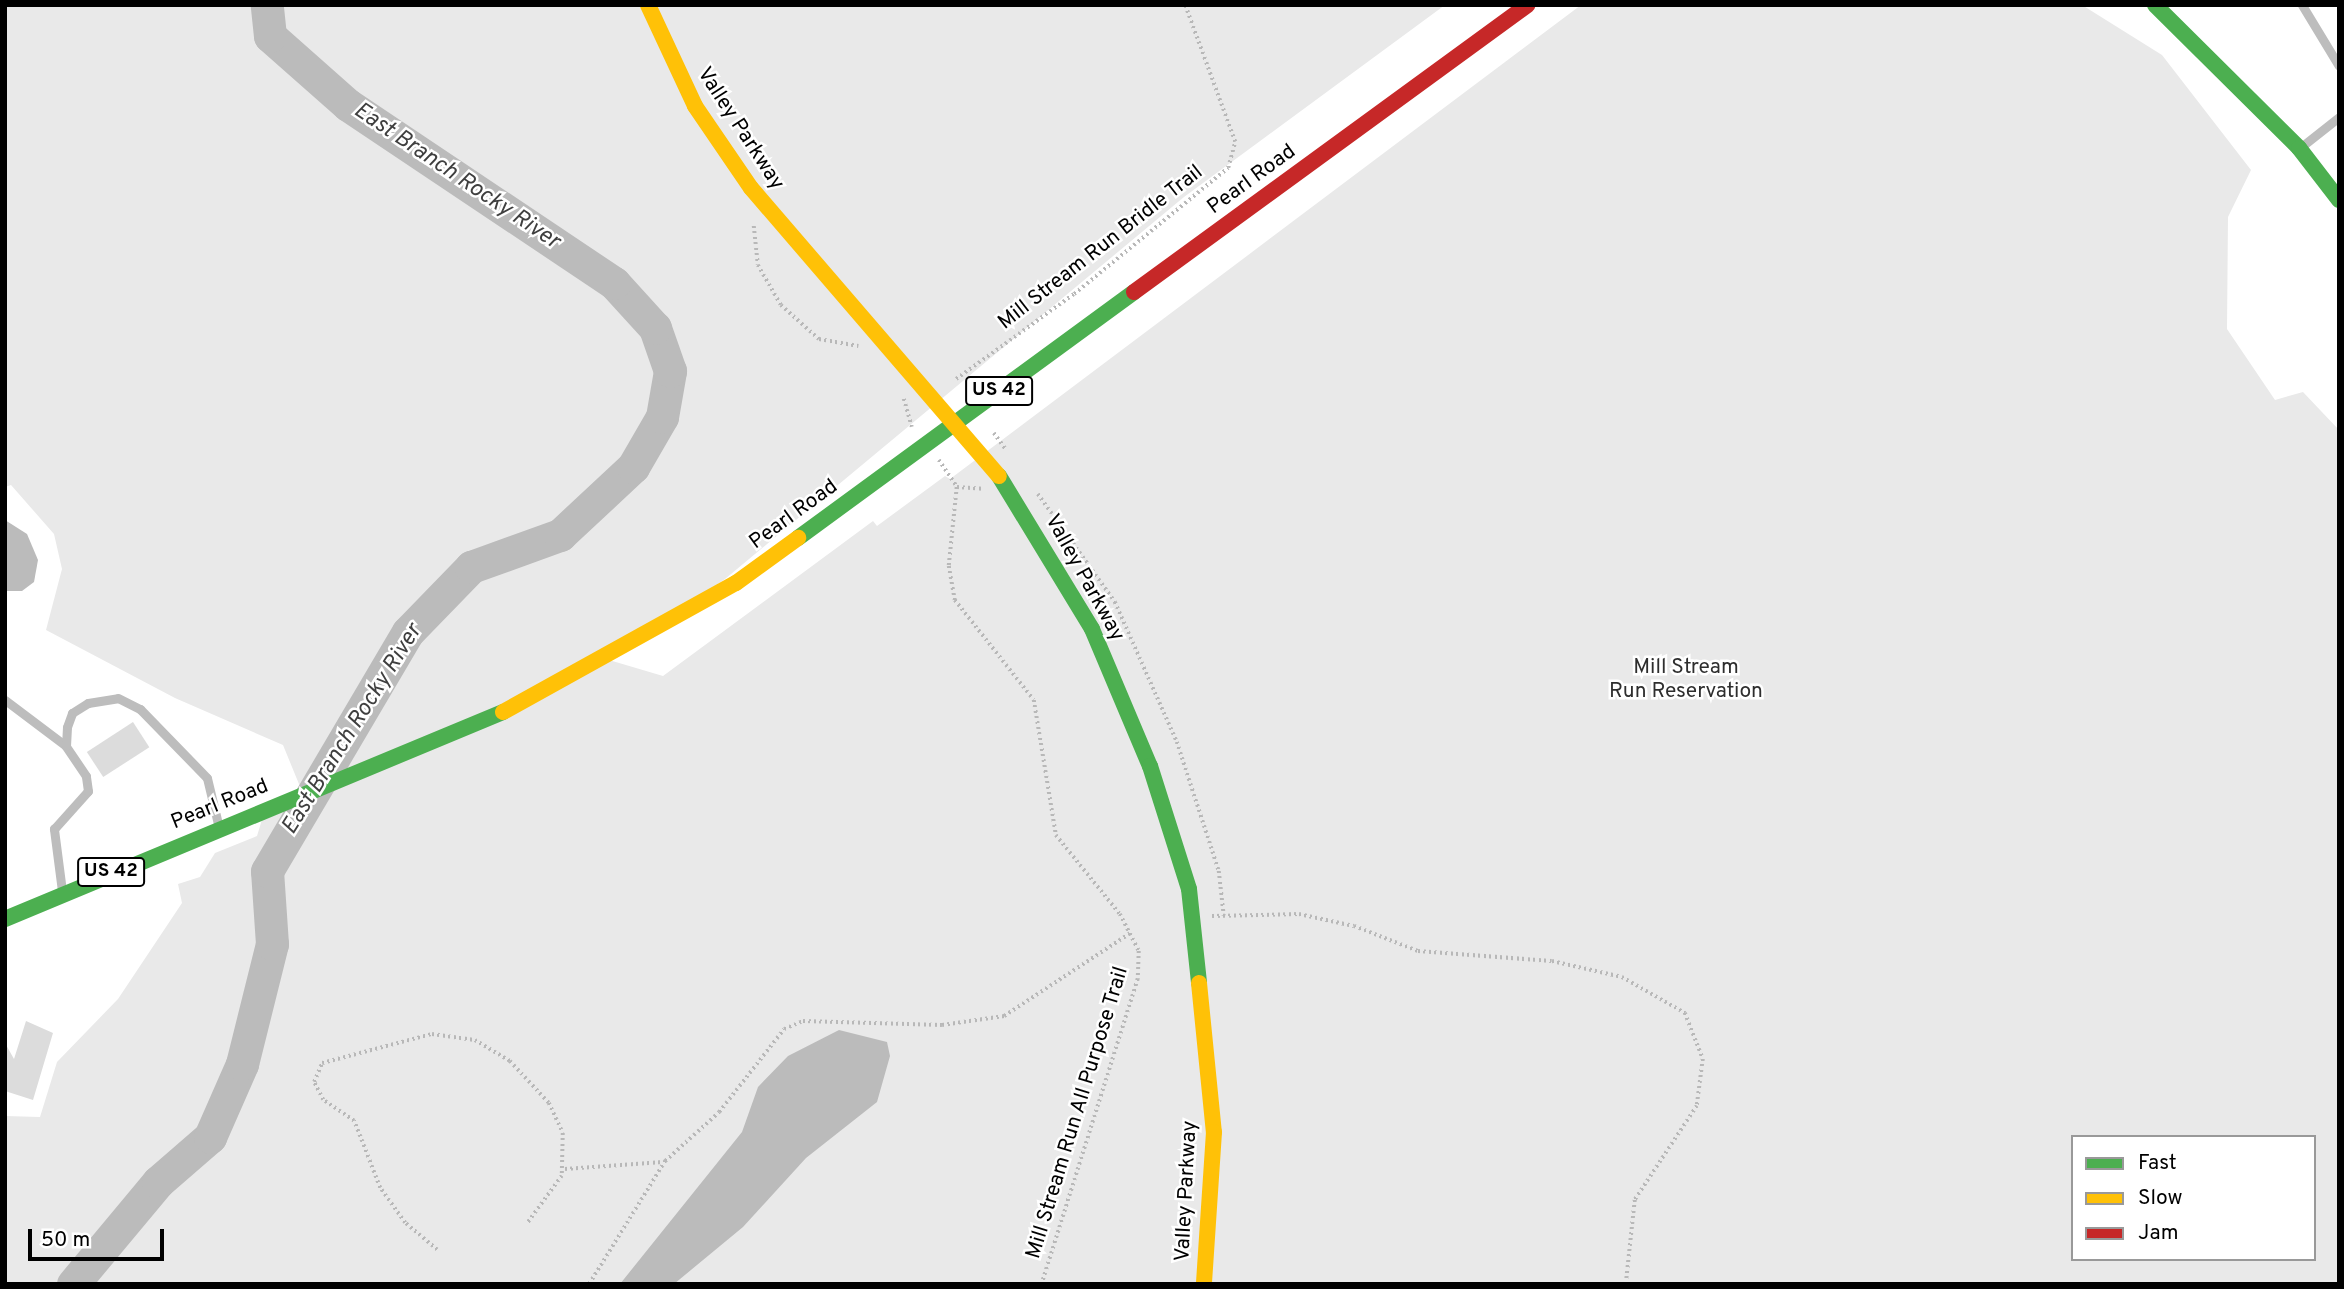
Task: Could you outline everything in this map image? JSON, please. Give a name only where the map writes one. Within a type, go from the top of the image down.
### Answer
[{"type":"main road","name":"Valley Parkway","points":[[648,5],[695,106],[751,188],[955,422],[1018,503],[1092,629],[1150,766],[1192,917],[1214,1132],[1204,1284]]},
{"type":"main road","name":"Pearl Road","points":[[5,919],[62,891],[534,699],[736,583],[1528,5]]},
{"type":"main road","points":[[2155,5],[2299,148],[2339,200]]},
{"type":"lane","points":[[2302,5],[2339,66]]},
{"type":"lane","points":[[2299,148],[2339,117]]},
{"type":"lane","points":[[66,747],[72,713],[88,703],[118,698],[140,709],[207,778],[219,829]]},
{"type":"lane","points":[[5,700],[66,747],[86,776],[88,791],[54,829],[62,891]]},
{"type":"path","name":"Mill Stream Run Bridle Trail","points":[[956,379],[1074,294],[1228,168],[1235,142],[1185,5]]},
{"type":"path","points":[[589,1284],[665,1161],[719,1112],[776,1037],[793,1023],[813,1020],[942,1025],[1016,1013],[1132,932],[1056,835],[1034,699],[955,600],[949,566],[957,487],[947,468]]},
{"type":"path","points":[[1192,917],[1299,914],[1354,926],[1418,951],[1552,961],[1622,977],[1685,1013],[1703,1059],[1697,1106],[1635,1200],[1626,1284]]},
{"type":"path","name":"Mill Stream Run All Purpose Trail","points":[[1042,1284],[1138,979],[1132,932]]},
{"type":"path","points":[[437,1250],[405,1223],[380,1188],[354,1121],[323,1100],[314,1082],[322,1063],[432,1034],[475,1040],[510,1060],[549,1103],[563,1133],[565,1169],[527,1224]]},
{"type":"path","points":[[565,1169],[665,1161]]},
{"type":"green space","name":"Mill Stream Run Reservation","points":[[5,5],[1445,5],[1184,197],[725,579],[609,660],[663,676],[873,521],[877,526],[945,476],[950,479],[1581,5],[2082,5],[2162,55],[2251,170],[2228,217],[2227,329],[2275,400],[2303,392],[2339,430],[2339,1284],[5,1284],[5,1116],[40,1117],[57,1062],[118,999],[182,903],[178,884],[200,877],[215,853],[257,836],[267,803],[301,789],[283,745],[175,698],[46,630],[62,569],[54,534],[11,485],[5,487]]},
{"type":"shaded area","points":[[5,520],[27,534],[38,560],[34,582],[22,591],[5,591]]},
{"type":"shaded area","points":[[839,1030],[887,1042],[890,1056],[877,1102],[806,1158],[743,1227],[674,1284],[620,1284],[742,1132],[758,1087],[788,1056]]},
{"type":"building","points":[[133,722],[149,747],[103,777],[87,752]]},
{"type":"building","points":[[26,1021],[53,1033],[33,1100],[5,1091],[5,1043],[14,1059]]},
{"type":"waterway","name":"East Branch Rocky River","points":[[73,1284],[158,1182],[210,1137],[242,1064],[272,944],[267,871],[408,632],[471,567],[560,535],[633,467],[662,417],[670,371],[655,328],[614,283],[348,105],[270,36],[267,5]]},
{"type":"traffic: fast","points":[[2155,5],[2299,148],[2339,200]]},
{"type":"traffic: fast","points":[[798,538],[1134,292]]},
{"type":"traffic: fast","points":[[999,476],[1092,629],[1150,766],[1189,889],[1199,983]]},
{"type":"traffic: fast","points":[[5,919],[503,712]]},
{"type":"traffic: slow","points":[[648,5],[695,106],[751,188],[999,476]]},
{"type":"traffic: slow","points":[[503,712],[736,583],[798,538]]},
{"type":"traffic: slow","points":[[1199,983],[1214,1132],[1204,1284]]},
{"type":"traffic: jam","points":[[1134,292],[1528,5]]}]
